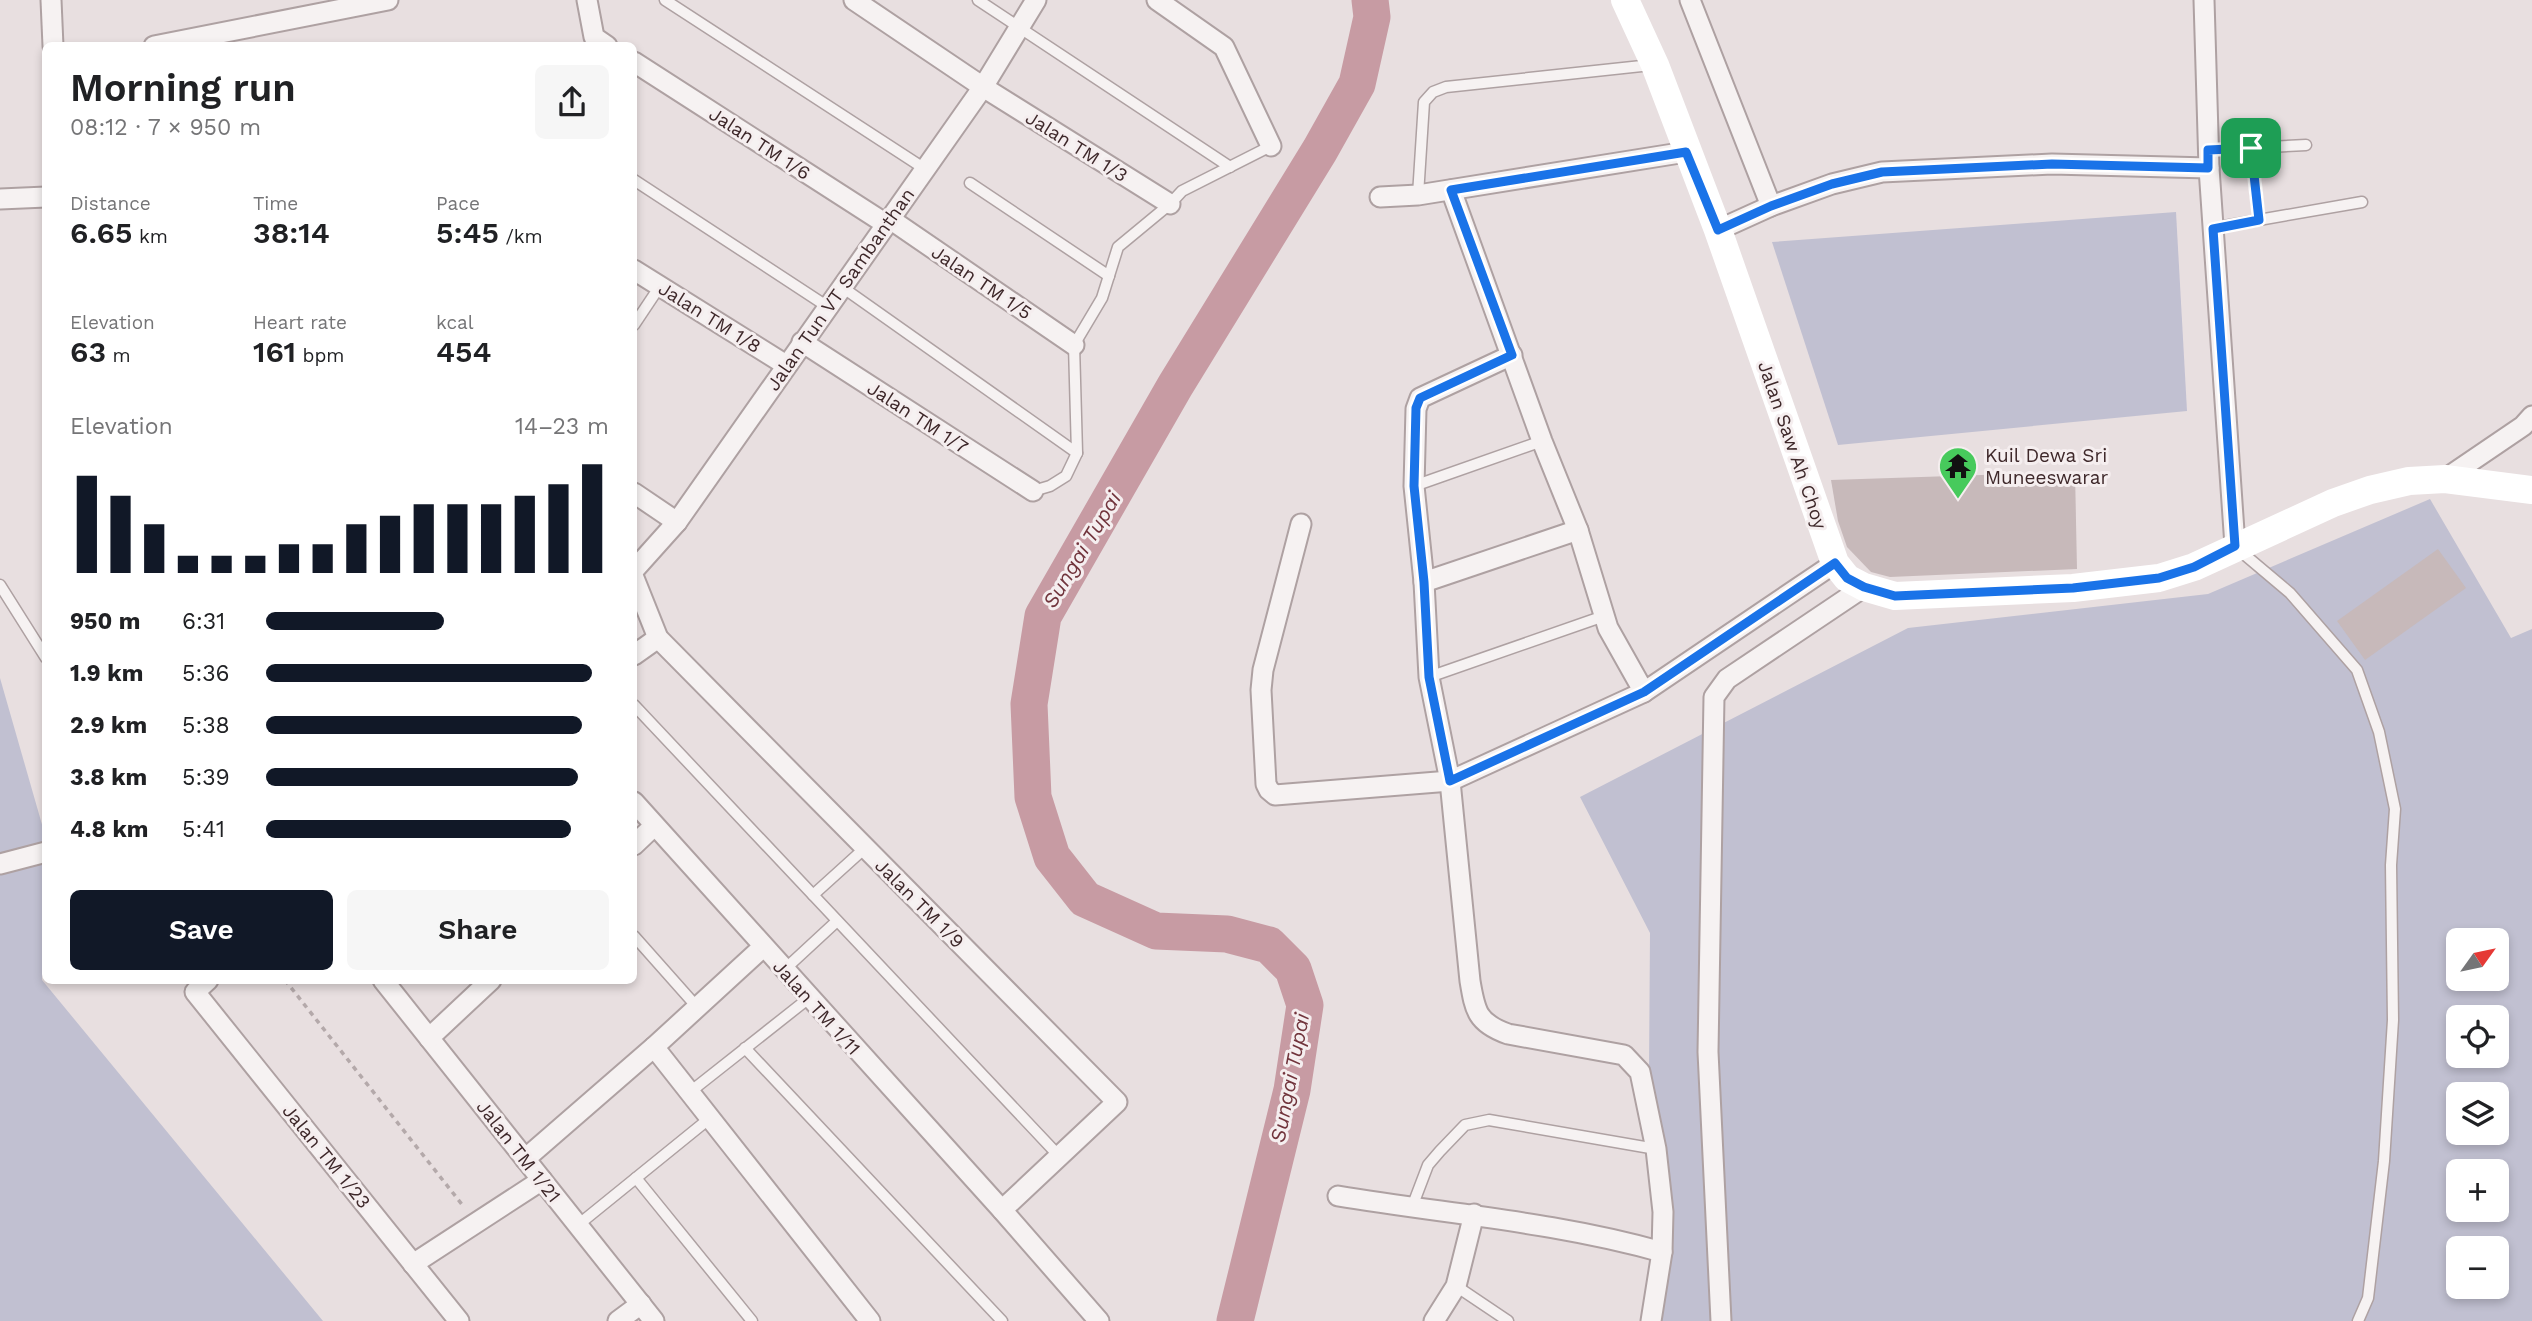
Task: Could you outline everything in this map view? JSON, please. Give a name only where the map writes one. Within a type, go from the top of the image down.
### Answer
[{"type":"street","points":[[51,0],[53,42]]},
{"type":"street","points":[[192,42],[231,38],[388,0]]},
{"type":"street","points":[[587,0],[596,42]]},
{"type":"street","name":"Jalan TM 1/3","points":[[854,0],[983,87],[1170,204]]},
{"type":"street","name":"Jalan Tun VT Sambanthan","points":[[637,567],[677,522],[983,87],[1036,0]]},
{"type":"street","points":[[1157,0],[1224,47],[1271,146]]},
{"type":"street","name":"Jalan Saw Ah Choy","points":[[1625,0],[1655,65],[1718,230],[1835,563],[1847,578],[1864,587],[1895,596],[2073,588],[2159,578],[2194,567],[2333,503],[2370,490],[2409,481],[2445,479],[2532,490]]},
{"type":"street","points":[[1690,0],[1771,206]]},
{"type":"street","points":[[2204,0],[2208,159],[2235,546]]},
{"type":"street","name":"Jalan TM 1/6","points":[[637,64],[888,222]]},
{"type":"street","points":[[1380,197],[1419,195],[1686,152]]},
{"type":"street","points":[[1718,230],[1771,206],[1832,184],[1882,172],[2208,159]]},
{"type":"street","points":[[1451,190],[1542,441],[1578,530],[1604,616],[1644,692]]},
{"type":"street","points":[[0,199],[42,197]]},
{"type":"street","name":"Jalan TM 1/5","points":[[888,222],[1074,345]]},
{"type":"street","name":"Jalan TM 1/8","points":[[637,272],[786,365]]},
{"type":"street","name":"Jalan TM 1/7","points":[[802,342],[1033,491]]},
{"type":"street","points":[[1512,355],[1420,398],[1416,408],[1414,486],[1424,582],[1429,677],[1450,781],[1470,981],[1476,1011],[1495,1030],[1624,1055],[1640,1072],[1656,1149],[1663,1212],[1662,1252],[1651,1321]]},
{"type":"street","points":[[2445,479],[2523,426],[2532,416]]},
{"type":"street","points":[[637,495],[677,522]]},
{"type":"street","points":[[1301,524],[1263,670],[1261,690],[1266,784],[1275,795],[1450,781],[1644,692],[1835,563]]},
{"type":"street","points":[[1424,582],[1578,530]]},
{"type":"street","name":"Jalan TM 1/9","points":[[637,586],[658,638],[1117,1102],[1002,1210]]},
{"type":"street","points":[[1721,1321],[1708,1052],[1714,697],[1727,679],[1864,587]]},
{"type":"street","points":[[637,652],[658,638]]},
{"type":"street","name":"Jalan TM 1/11","points":[[637,806],[1099,1321]]},
{"type":"street","points":[[637,842],[654,826]]},
{"type":"street","points":[[0,864],[42,853]]},
{"type":"street","points":[[525,1159],[654,1047],[763,947]]},
{"type":"street","name":"Jalan TM 1/21","points":[[386,984],[654,1321]]},
{"type":"street","points":[[429,1038],[487,984]]},
{"type":"street","name":"Jalan TM 1/23","points":[[202,986],[459,1321]]},
{"type":"street","points":[[654,1047],[870,1321]]},
{"type":"street","points":[[413,1264],[542,1180]]},
{"type":"street","points":[[1338,1196],[1474,1214],[1662,1252]]},
{"type":"street","points":[[1434,1321],[1456,1286],[1474,1214]]},
{"type":"street","points":[[618,1321],[641,1304]]},
{"type":"lane","points":[[665,0],[925,169]]},
{"type":"lane","points":[[978,0],[1230,167]]},
{"type":"lane","points":[[1419,195],[1424,102],[1433,92],[1446,87],[1655,65]]},
{"type":"lane","points":[[2208,159],[2251,148],[2306,145]]},
{"type":"lane","points":[[1033,491],[1050,486],[1066,476],[1077,453],[1074,345],[1102,298],[1118,247],[1182,191],[1271,146]]},
{"type":"lane","points":[[2251,148],[2259,220]]},
{"type":"lane","points":[[637,182],[828,307]]},
{"type":"lane","points":[[970,183],[1109,276]]},
{"type":"lane","points":[[2213,229],[2362,202]]},
{"type":"lane","points":[[637,321],[660,286]]},
{"type":"lane","points":[[842,287],[1077,453]]},
{"type":"lane","points":[[1414,486],[1542,441]]},
{"type":"lane","points":[[2235,546],[2290,593],[2357,670],[2379,732],[2395,809],[2391,865],[2393,1020],[2384,1161],[2368,1298],[2358,1321]]},
{"type":"lane","points":[[0,585],[42,652]]},
{"type":"lane","points":[[1429,677],[1604,616]]},
{"type":"lane","points":[[637,708],[1059,1156]]},
{"type":"lane","points":[[813,895],[865,848]]},
{"type":"lane","points":[[784,971],[837,921]]},
{"type":"lane","points":[[637,939],[697,1007]]},
{"type":"lane","points":[[690,1092],[809,998]]},
{"type":"lane","points":[[745,1048],[1002,1321]]},
{"type":"lane","points":[[578,1225],[710,1118]]},
{"type":"lane","points":[[1412,1207],[1428,1165],[1465,1125],[1477,1121],[1489,1120],[1656,1149]]},
{"type":"lane","points":[[636,1178],[752,1321]]},
{"type":"lane","points":[[1456,1286],[1508,1321]]},
{"type":"path","points":[[288,984],[476,1223]]},
{"type":"shaded area","points":[[2176,212],[2187,411],[1838,445],[1772,242]]},
{"type":"shaded area","points":[[2430,499],[2511,638],[2532,629],[2532,1321],[1661,1321],[1672,1215],[1662,1129],[1649,1070],[1650,933],[1580,797],[1908,628],[2208,594]]},
{"type":"shaded area","points":[[0,678],[42,825],[42,984],[45,984],[323,1321],[0,1321]]},
{"type":"building","points":[[2075,472],[2077,569],[1890,577],[1871,572],[1847,547],[1838,521],[1831,480]]},
{"type":"building","points":[[2438,549],[2466,588],[2365,660],[2337,621]]},
{"type":"waterway","name":"Sungai Tupai","points":[[1235,1321],[1292,1090],[1305,1005],[1293,969],[1269,945],[1227,934],[1156,931],[1085,899],[1052,857],[1033,797],[1029,704],[1043,616],[1175,386],[1320,150],[1357,84],[1372,17],[1370,0]]},
{"type":"place","name":"Kuil Dewa Sri Muneeswarar","points":[[1958,500]]},
{"type":"route","points":[[2251,148],[2259,220],[2213,229],[2235,546],[2194,567],[2159,578],[2073,588],[1895,596],[1864,587],[1847,578],[1835,563],[1644,692],[1450,781],[1429,677],[1424,582],[1414,486],[1416,408],[1420,398],[1512,355],[1451,190],[1686,152],[1718,230],[1771,206],[1832,184],[1882,172],[2052,164],[2208,168],[2208,150],[2251,148]]}]
